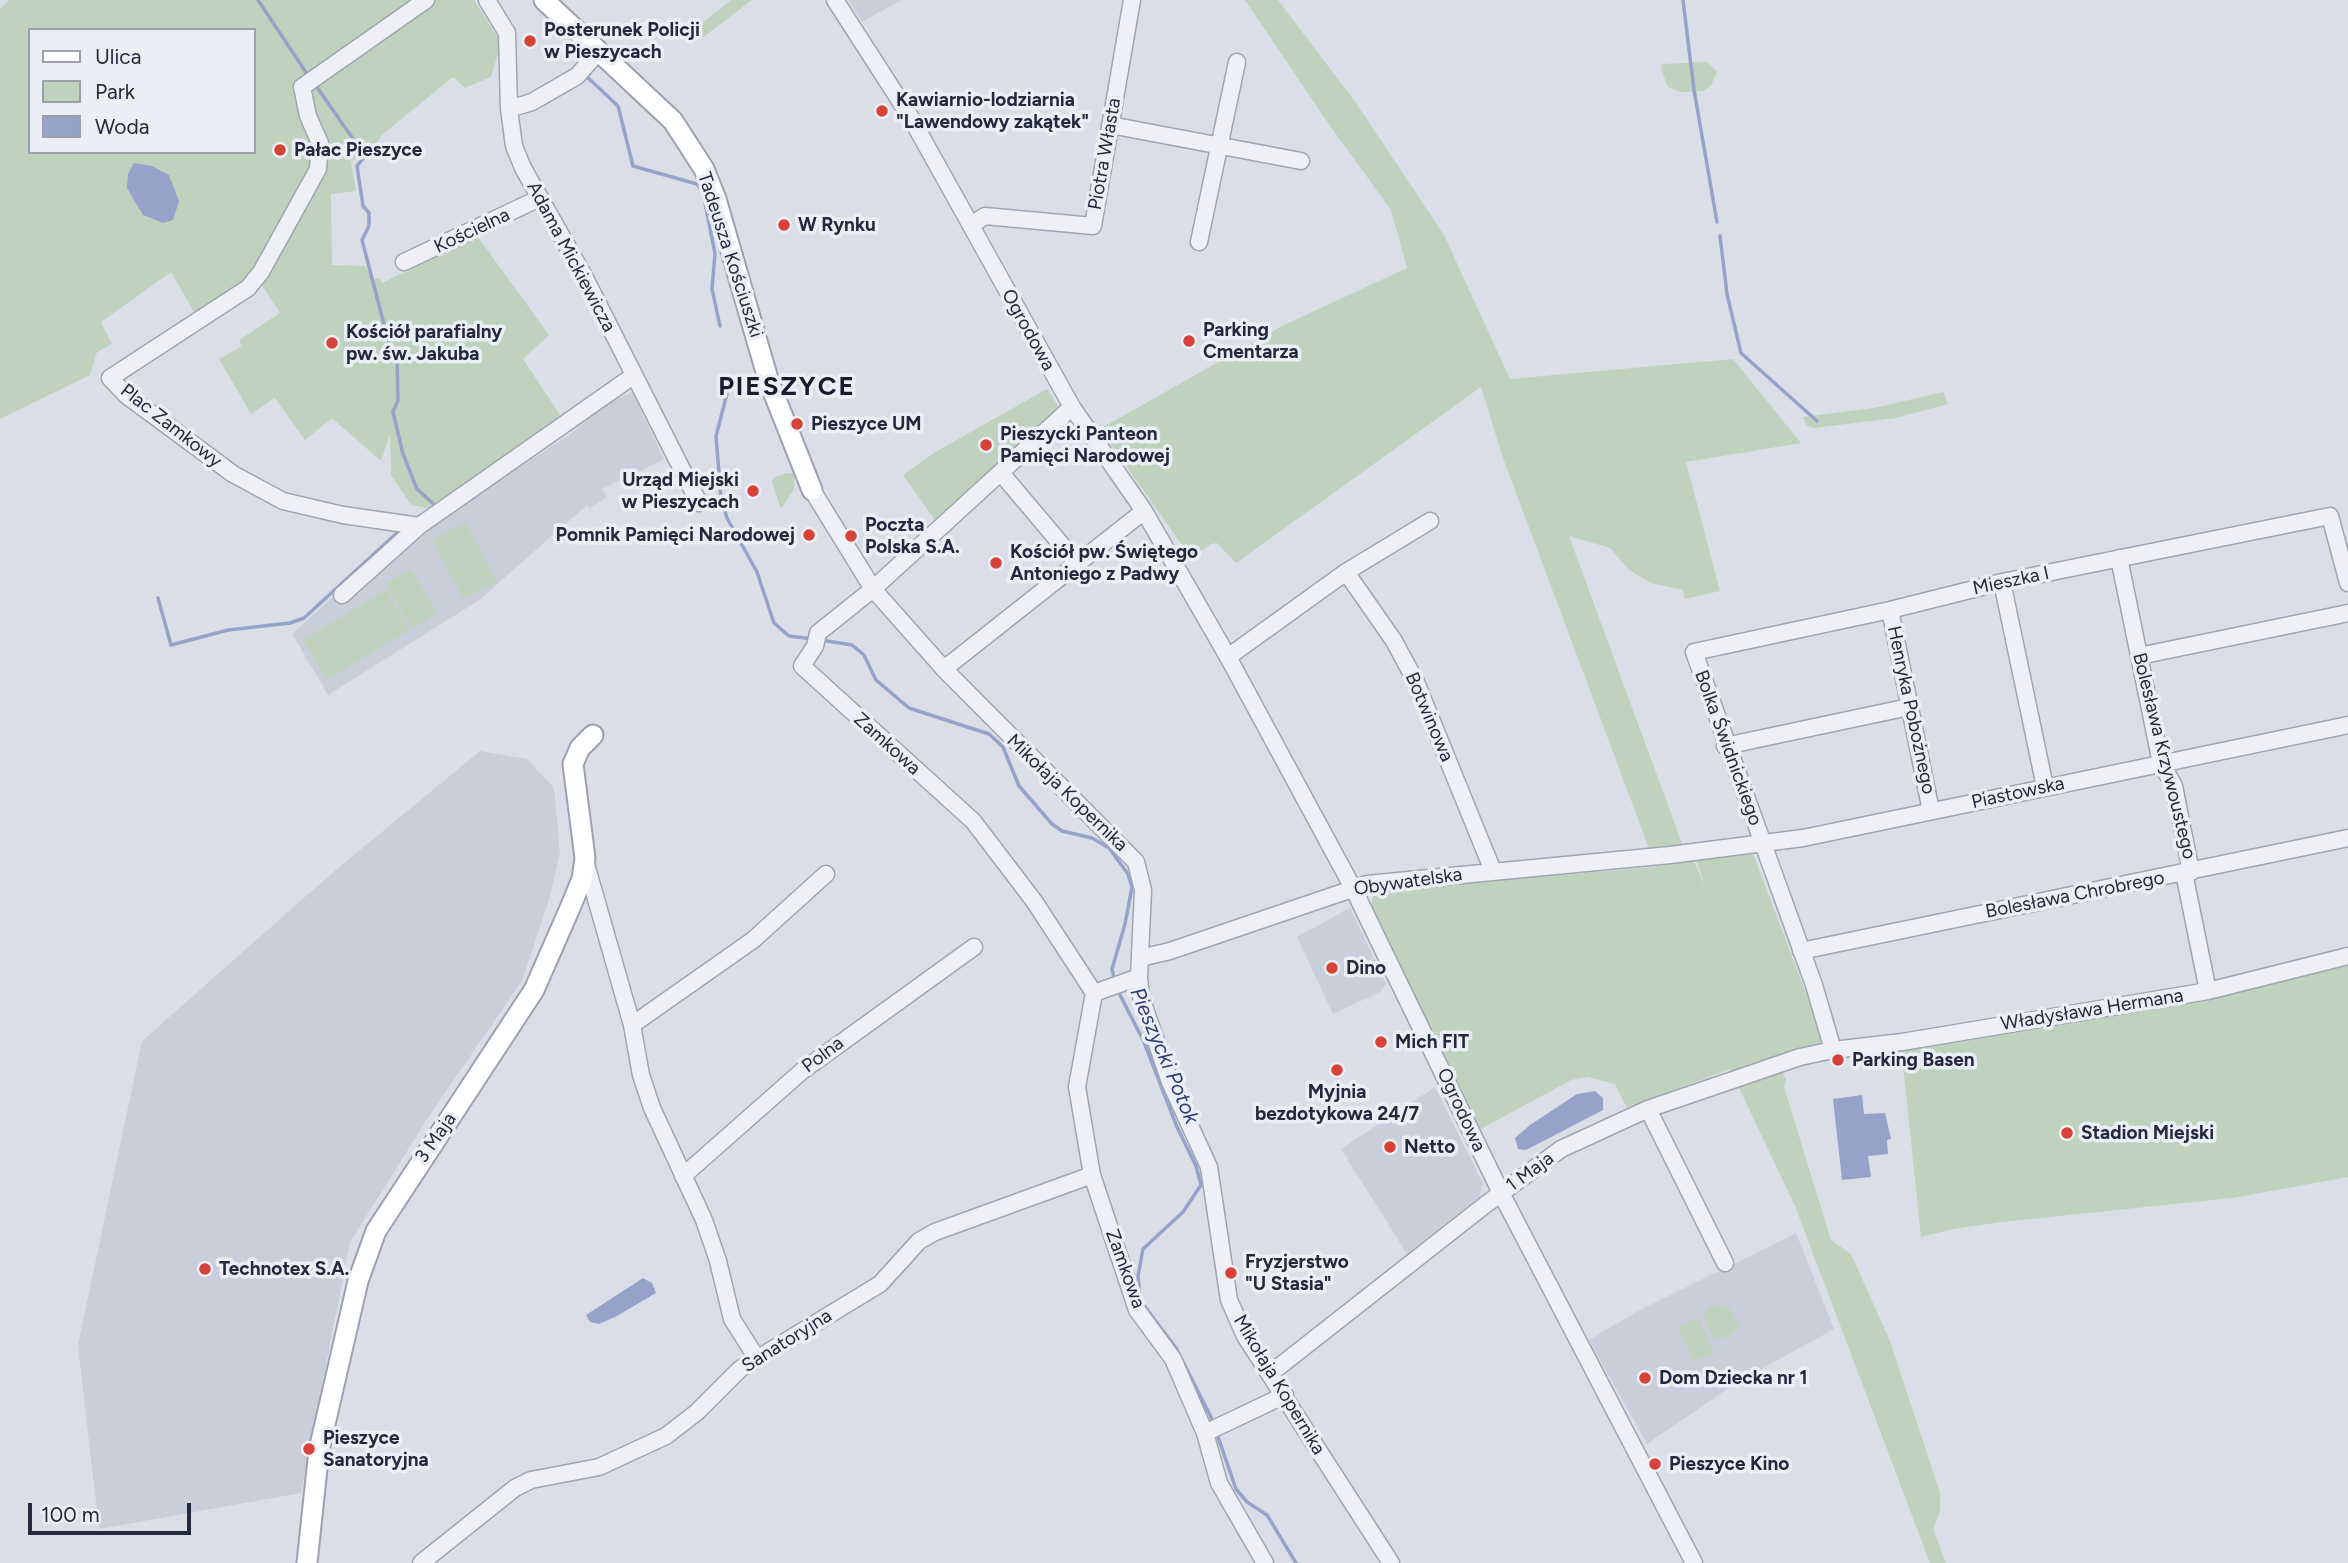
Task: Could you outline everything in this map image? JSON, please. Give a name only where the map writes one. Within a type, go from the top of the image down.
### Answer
[{"type":"main road","name":"Tadeusza Kościuszki","points":[[544,0],[594,57],[673,121],[704,169],[716,199],[768,379],[812,489]]},
{"type":"main road","name":"3 Maja","points":[[307,1563],[319,1450],[358,1281],[376,1231],[534,990],[582,879],[585,858],[573,764],[580,748],[593,735]]},
{"type":"street","name":"Plac Zamkowy","points":[[419,526],[343,515],[283,501],[233,474],[126,395],[110,378],[212,314],[248,288],[261,271],[318,169],[320,143],[308,116],[303,86],[426,0]]},
{"type":"street","name":"Adama Mickiewicza","points":[[488,0],[507,33],[509,109],[514,146],[584,276],[699,503]]},
{"type":"street","name":"Ogrodowa","points":[[835,0],[911,118],[1072,407],[1144,511],[1228,657],[1353,888],[1501,1193],[1694,1563]]},
{"type":"street","name":"Piotra Własta","points":[[971,225],[985,216],[1093,226],[1132,0]]},
{"type":"street","points":[[509,109],[532,102],[577,76],[594,57]]},
{"type":"street","points":[[1199,242],[1237,62]]},
{"type":"street","points":[[1110,125],[1220,143],[1301,161]]},
{"type":"street","name":"Kościelna","points":[[404,262],[540,198]]},
{"type":"street","points":[[342,595],[419,526],[633,376]]},
{"type":"street","points":[[873,589],[1072,407]]},
{"type":"street","points":[[1001,473],[1077,563]]},
{"type":"street","name":"Mikołaja Kopernika","points":[[812,489],[873,589],[944,669],[1136,862],[1143,890],[1139,977],[1141,997],[1157,1046],[1209,1167],[1229,1300],[1245,1336],[1391,1563]]},
{"type":"street","points":[[944,669],[1144,511]]},
{"type":"street","name":"Mieszka I","points":[[1693,652],[1890,610],[2002,582],[2330,516],[2348,583]]},
{"type":"street","points":[[1228,657],[1346,572],[1430,521]]},
{"type":"street","name":"Bolesława Krzywoustego","points":[[2119,558],[2161,763],[2174,786],[2208,991]]},
{"type":"street","name":"Botwinowa","points":[[1346,572],[1394,641],[1416,682],[1493,872]]},
{"type":"street","points":[[2002,582],[2045,787]]},
{"type":"street","name":"Zamkowa","points":[[873,589],[817,639],[802,666],[973,821],[1034,901],[1107,988],[1077,1087],[1092,1175],[1137,1310],[1173,1359],[1211,1430],[1219,1483],[1265,1563]]},
{"type":"street","name":"Henryka Pobożnego","points":[[1890,610],[1931,811]]},
{"type":"street","points":[[2139,656],[2348,613]]},
{"type":"street","name":"Bolka Świdnickiego","points":[[1693,652],[1801,951],[1833,1050]]},
{"type":"street","points":[[1726,746],[1909,707]]},
{"type":"street","name":"Piastowska","points":[[1686,852],[1762,844],[2348,725]]},
{"type":"street","name":"Bolesława Chrobrego","points":[[1801,951],[2348,838]]},
{"type":"street","name":"Obywatelska","points":[[1140,958],[1170,951],[1367,884],[1686,852]]},
{"type":"street","points":[[585,858],[632,1025],[645,1086],[712,1240],[732,1318],[757,1357]]},
{"type":"street","points":[[632,1025],[752,940],[826,874]]},
{"type":"street","name":"Polna","points":[[683,1176],[802,1071],[974,947]]},
{"type":"street","name":"Władysława Hermana","points":[[1833,1050],[1902,1042],[2208,991],[2348,956]]},
{"type":"street","points":[[1107,988],[1139,977]]},
{"type":"street","name":"1 Maja","points":[[1271,1373],[1561,1149],[1648,1109],[1800,1057],[1833,1050]]},
{"type":"street","points":[[1648,1109],[1725,1263]]},
{"type":"street","name":"Sanatoryjna","points":[[421,1563],[514,1488],[531,1480],[599,1466],[666,1436],[697,1412],[757,1357],[880,1284],[919,1241],[935,1232],[1092,1175]]},
{"type":"street","points":[[1211,1430],[1285,1395]]},
{"type":"shaded area","points":[[848,0],[901,0],[862,22]]},
{"type":"shaded area","points":[[632,392],[664,459],[602,489],[607,497],[590,508],[587,505],[478,601],[328,695],[292,634],[395,541],[454,511],[573,432],[606,403]]},
{"type":"shaded area","points":[[480,751],[527,759],[554,788],[560,853],[550,896],[522,981],[431,1113],[350,1242],[301,1493],[99,1529],[78,1345],[142,1041],[331,874]]},
{"type":"shaded area","points":[[1350,908],[1386,984],[1380,992],[1333,1014],[1297,937]]},
{"type":"shaded area","points":[[1435,1087],[1483,1184],[1479,1197],[1407,1254],[1341,1149]]},
{"type":"shaded area","points":[[1796,1233],[1834,1329],[1736,1383],[1647,1444],[1589,1340],[1636,1312]]},
{"type":"green space","points":[[9,0],[474,0],[501,43],[491,77],[465,88],[453,77],[383,134],[370,152],[351,161],[356,191],[331,194],[332,265],[365,266],[373,279],[380,278],[382,283],[478,237],[549,335],[523,359],[560,415],[445,499],[428,508],[411,505],[391,475],[390,434],[381,461],[332,418],[305,440],[275,398],[251,414],[219,359],[242,346],[239,340],[280,313],[254,273],[238,289],[197,317],[171,272],[101,322],[112,344],[97,352],[90,375],[0,419],[0,9]]},
{"type":"green space","points":[[731,0],[752,0],[698,41],[691,32]]},
{"type":"green space","points":[[1245,0],[1278,0],[1356,103],[1444,235],[1510,379],[1733,359],[1801,443],[1686,462],[1720,591],[1685,599],[1683,590],[1651,583],[1629,570],[1610,548],[1569,536],[1683,846],[1696,865],[1706,889],[1696,860],[1752,851],[1824,1041],[1774,1060],[1786,1079],[1784,1087],[1831,1240],[1851,1254],[1890,1341],[1940,1493],[1940,1512],[1933,1529],[1946,1563],[1930,1563],[1795,1206],[1730,1069],[1627,1108],[1615,1084],[1588,1077],[1571,1080],[1481,1129],[1371,906],[1373,896],[1432,886],[1656,867],[1503,458],[1481,387],[1236,563],[1217,543],[1211,544],[1191,558],[1100,429],[1282,326],[1407,268],[1391,210]]},
{"type":"green space","points":[[1707,62],[1717,72],[1711,86],[1703,91],[1680,92],[1668,87],[1661,69],[1662,64]]},
{"type":"green space","points":[[1047,389],[1061,410],[937,523],[903,475],[937,451]]},
{"type":"green space","points":[[1943,392],[1948,404],[1896,418],[1814,428],[1807,426],[1803,417],[1874,408]]},
{"type":"green space","points":[[794,473],[794,489],[781,509],[772,482],[775,477]]},
{"type":"green space","points":[[465,522],[497,582],[463,599],[432,540]]},
{"type":"green space","points":[[411,569],[437,613],[412,629],[385,584]]},
{"type":"green space","points":[[386,590],[410,630],[327,680],[303,640]]},
{"type":"green space","name":"Stadion Miejski","points":[[2348,962],[2348,1177],[2232,1198],[2002,1222],[1921,1237],[1901,1046]]},
{"type":"green space","points":[[1718,1305],[1730,1309],[1740,1327],[1728,1337],[1717,1339],[1712,1337],[1704,1315],[1709,1307]]},
{"type":"green space","points":[[1699,1318],[1714,1353],[1693,1361],[1678,1327]]},
{"type":"water","points":[[134,163],[152,166],[169,175],[179,201],[173,220],[163,223],[143,215],[127,188],[128,174]]},
{"type":"water","points":[[1595,1091],[1603,1098],[1603,1110],[1526,1150],[1518,1149],[1515,1138],[1530,1125],[1577,1094]]},
{"type":"water","points":[[1862,1095],[1864,1114],[1885,1113],[1891,1139],[1887,1140],[1888,1154],[1868,1156],[1871,1177],[1842,1180],[1833,1099]]},
{"type":"water","points":[[643,1278],[652,1283],[656,1293],[599,1324],[590,1322],[586,1315]]},
{"type":"waterway","points":[[258,0],[309,77]]},
{"type":"waterway","points":[[1683,0],[1694,90],[1717,222]]},
{"type":"waterway","name":"Pieszycki Potok","points":[[585,75],[618,106],[633,166],[697,184],[703,193],[715,254],[712,289],[720,326]]},
{"type":"waterway","points":[[314,83],[365,156],[357,166],[363,206],[369,213],[369,226],[362,240],[390,347],[397,359],[398,400],[393,412],[403,454],[417,489],[438,508]]},
{"type":"waterway","points":[[1720,236],[1727,294],[1741,353],[1817,421]]},
{"type":"waterway","name":"Pieszycki Potok","points":[[731,378],[716,436],[721,498],[727,518],[757,572],[774,623],[789,636],[813,639]]},
{"type":"waterway","points":[[158,598],[171,645],[228,630],[290,623],[304,618],[398,532]]},
{"type":"waterway","name":"Pieszycki Potok","points":[[821,640],[852,645],[864,655],[876,680],[909,708],[989,734],[1003,747],[1019,786],[1052,824],[1062,831],[1092,838],[1109,848],[1128,874],[1132,887],[1112,969],[1115,982]]},
{"type":"waterway","name":"Pieszycki Potok","points":[[1117,989],[1144,1042],[1177,1127],[1196,1166],[1201,1185],[1183,1212],[1143,1249],[1138,1276],[1140,1297]]},
{"type":"waterway","name":"Pieszycki Potok","points":[[1143,1304],[1176,1348],[1214,1423]]},
{"type":"waterway","name":"Pieszycki Potok","points":[[1217,1434],[1236,1489],[1247,1502],[1267,1515],[1296,1563]]},
{"type":"place","name":"Posterunek Policji w Pieszycach","points":[[530,41]]},
{"type":"place","name":"Kawiarnio-lodziarnia \"Lawendowy zakątek\"","points":[[882,111]]},
{"type":"place","name":"Pałac Pieszyce","points":[[280,150]]},
{"type":"place","name":"W Rynku","points":[[784,225]]},
{"type":"place","name":"Parking Cmentarza","points":[[1189,341]]},
{"type":"place","name":"Kościół parafialny pw. św. Jakuba","points":[[332,343]]},
{"type":"place","name":"Pieszyce UM","points":[[797,424]]},
{"type":"place","name":"Pieszycki Panteon Pamięci Narodowej","points":[[986,445]]},
{"type":"place","name":"Urząd Miejski w Pieszycach","points":[[753,491]]},
{"type":"place","name":"Pomnik Pamięci Narodowej","points":[[809,535]]},
{"type":"place","name":"Poczta Polska S.A.","points":[[851,536]]},
{"type":"place","name":"Kościół pw. Świętego Antoniego z Padwy","points":[[996,563]]},
{"type":"place","name":"Dino","points":[[1332,968]]},
{"type":"place","name":"Mich FIT","points":[[1381,1042]]},
{"type":"place","name":"Parking Basen","points":[[1838,1060]]},
{"type":"place","name":"Myjnia bezdotykowa 24/7","points":[[1337,1070]]},
{"type":"place","name":"Stadion Miejski","points":[[2067,1133]]},
{"type":"place","name":"Netto","points":[[1390,1147]]},
{"type":"place","name":"Technotex S.A.","points":[[205,1269]]},
{"type":"place","name":"Fryzjerstwo \"U Stasia\"","points":[[1231,1273]]},
{"type":"place","name":"Dom Dziecka nr 1","points":[[1645,1378]]},
{"type":"place","name":"Pieszyce Sanatoryjna","points":[[309,1449]]},
{"type":"place","name":"Pieszyce Kino","points":[[1655,1464]]},
{"type":"district","name":"PIESZYCE","points":[[787,387]]}]
